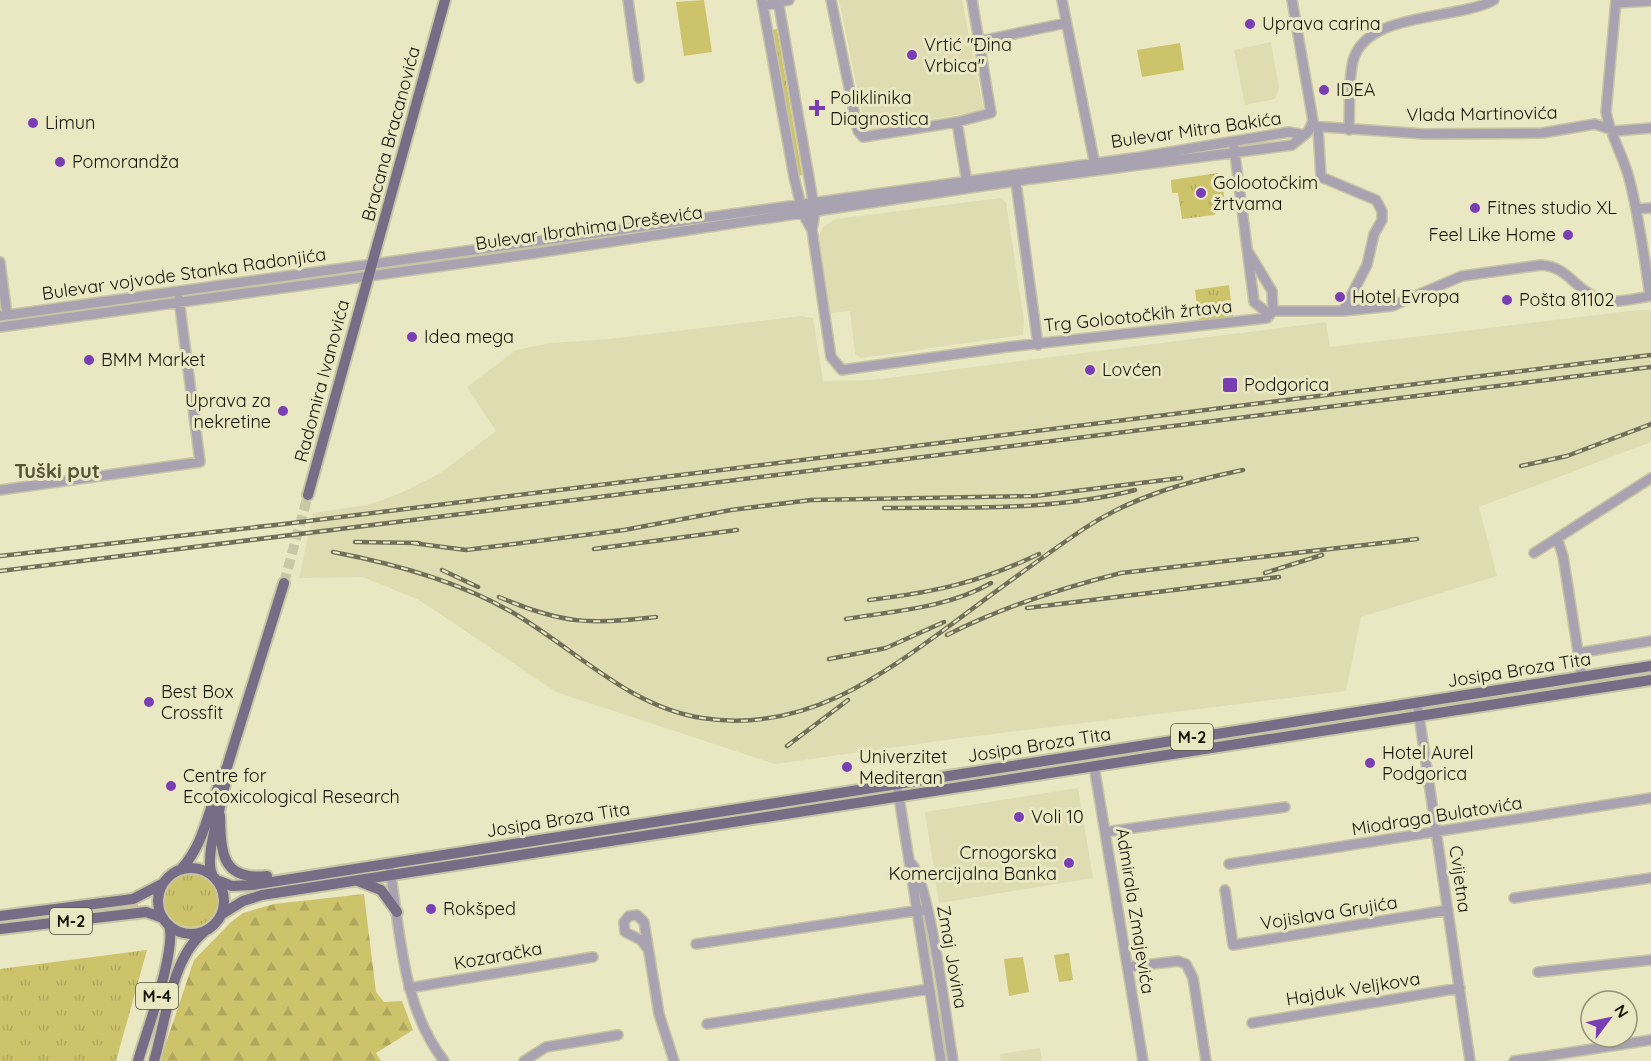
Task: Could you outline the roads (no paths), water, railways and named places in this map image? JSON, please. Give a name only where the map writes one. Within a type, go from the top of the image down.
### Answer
[{"type":"main road","name":"Bracana Bracanovića","points":[[368,276],[445,0]]},
{"type":"main road","name":"Radomira Ivanovića","points":[[308,495],[368,276]]},
{"type":"main road","points":[[222,914],[225,897],[215,878],[209,855],[220,816],[227,767],[284,583]]},
{"type":"main road","name":"Josipa Broza Tita","points":[[222,914],[243,901],[262,895],[355,880],[390,869],[636,825],[1651,666]]},
{"type":"main road","name":"Josipa Broza Tita","points":[[215,878],[232,886],[390,869],[637,837],[1651,680]]},
{"type":"main road","points":[[182,868],[202,837],[219,782],[227,767]]},
{"type":"main road","points":[[220,816],[224,858],[232,870],[253,878],[273,876],[294,879]]},
{"type":"main road","points":[[636,825],[637,837]]},
{"type":"main road","name":"M-2","points":[[0,916],[126,900],[148,893],[182,868],[195,867],[215,878]]},
{"type":"main road","points":[[355,880],[381,890],[397,912]]},
{"type":"main road","points":[[162,884],[158,901],[166,922]]},
{"type":"main road","name":"M-2","points":[[0,929],[146,912],[186,934],[205,931],[212,927],[222,914]]},
{"type":"main road","name":"M-4","points":[[138,1061],[168,957],[171,937],[166,922]]},
{"type":"main road","name":"M-4","points":[[154,1061],[180,966],[193,942],[205,931]]},
{"type":"street","points":[[628,0],[639,78]]},
{"type":"street","points":[[789,0],[763,3],[800,203],[812,230]]},
{"type":"street","points":[[831,0],[860,135],[863,137],[988,116],[992,110],[972,0]]},
{"type":"street","name":"Bulevar Mitra Bakića","points":[[1062,0],[1096,166]]},
{"type":"street","points":[[1292,0],[1315,127],[1321,177],[1376,200],[1382,211],[1382,220],[1374,234],[1367,265],[1343,311]]},
{"type":"street","points":[[1349,130],[1352,68],[1358,49],[1367,37],[1382,29],[1478,7],[1494,0]]},
{"type":"street","points":[[778,1],[815,212],[812,230],[831,357],[842,369],[1038,345]]},
{"type":"street","points":[[1272,313],[1343,311],[1392,306],[1462,276],[1541,265],[1553,266],[1563,271],[1595,297],[1606,301],[1620,302],[1650,296],[1636,209],[1623,158],[1609,129],[1605,99],[1613,55],[1616,2],[1651,1]]},
{"type":"street","points":[[981,41],[1066,22]]},
{"type":"street","points":[[957,122],[967,184]]},
{"type":"street","name":"Vlada Martinovića","points":[[1315,127],[1438,133],[1542,133],[1596,124],[1622,131],[1651,128]]},
{"type":"street","points":[[1304,135],[1315,127]]},
{"type":"street","name":"Bulevar Mitra Bakića","points":[[813,201],[967,184],[1096,166],[1288,132],[1304,135]]},
{"type":"street","name":"Bulevar Mitra Bakića","points":[[1096,166],[1235,153],[1292,145],[1304,135]]},
{"type":"street","name":"Trg Golootočkih žrtava","points":[[1233,142],[1254,302],[1272,313]]},
{"type":"street","name":"Trg Golootočkih žrtava","points":[[1015,177],[1038,345],[1244,321],[1272,313]]},
{"type":"street","name":"Bulevar Mitra Bakića","points":[[815,212],[967,184]]},
{"type":"street","name":"Bulevar Ibrahima Dreševića","points":[[372,264],[813,201]]},
{"type":"street","points":[[1636,209],[1651,208]]},
{"type":"street","name":"Bulevar Ibrahima Dreševića","points":[[368,276],[815,212]]},
{"type":"street","name":"Trg Golootočkih žrtava","points":[[1249,253],[1272,291],[1272,313]]},
{"type":"street","points":[[0,262],[3,315]]},
{"type":"street","name":"Bulevar vojvode Stanka Radonjića","points":[[3,315],[372,264]]},
{"type":"street","name":"Bulevar vojvode Stanka Radonjića","points":[[0,327],[368,276]]},
{"type":"street","points":[[0,490],[200,462],[179,291]]},
{"type":"street","points":[[1244,321],[1254,302]]},
{"type":"street","points":[[1534,553],[1651,478]]},
{"type":"street","points":[[1557,538],[1563,556],[1582,677]]},
{"type":"street","points":[[1578,653],[1651,641]]},
{"type":"street","name":"Cvijetna","points":[[1417,702],[1470,1061]]},
{"type":"street","name":"Admirala Zmajevića","points":[[1094,766],[1143,1061]]},
{"type":"street","name":"Zmaj Jovina","points":[[897,784],[909,862],[922,910],[953,1061]]},
{"type":"street","name":"Miodraga Bulatovića","points":[[1229,864],[1651,798]]},
{"type":"street","points":[[1105,832],[1285,807]]},
{"type":"street","points":[[390,869],[409,988],[423,1030],[444,1061]]},
{"type":"street","points":[[1514,898],[1651,878]]},
{"type":"street","name":"Vojislava Grujića","points":[[1226,890],[1233,945],[1448,910]]},
{"type":"street","points":[[696,944],[922,910]]},
{"type":"street","name":"Zmaj Jovina","points":[[922,910],[929,988],[940,1061]]},
{"type":"street","points":[[648,949],[659,1014],[674,1061]]},
{"type":"street","name":"Kozaračka","points":[[409,988],[593,957]]},
{"type":"street","points":[[1538,972],[1651,960]]},
{"type":"street","points":[[1128,967],[1178,961],[1186,964],[1193,978],[1206,1061]]},
{"type":"street","points":[[707,1024],[929,988]]},
{"type":"street","name":"Hajduk Veljkova","points":[[1252,1023],[1460,988]]},
{"type":"street","points":[[524,1061],[546,1047],[618,1035]]},
{"type":"street","points":[[1520,1061],[1651,1040]]},
{"type":"tunnel","points":[[284,583],[308,495]]},
{"type":"railway","points":[[0,556],[284,524],[1651,355]]},
{"type":"railway","points":[[0,571],[1651,367]]},
{"type":"railway","points":[[1521,466],[1567,456],[1651,424]]},
{"type":"railway","points":[[333,552],[381,562],[430,576],[476,594],[520,617],[606,677],[652,703],[702,718],[739,721],[774,717],[807,709],[869,681],[927,642],[1053,550],[1104,517],[1122,507],[1161,492],[1243,470]]},
{"type":"railway","points":[[412,543],[466,550],[624,530],[731,510],[811,500],[1035,496],[1181,478]]},
{"type":"railway","points":[[884,508],[1042,505],[1073,502],[1135,490]]},
{"type":"railway","points":[[594,549],[737,530]]},
{"type":"railway","points":[[947,635],[1032,599],[1121,573],[1417,539]]},
{"type":"railway","points":[[355,542],[419,543]]},
{"type":"railway","points":[[869,600],[915,594],[956,585],[996,572],[1039,554]]},
{"type":"railway","points":[[1265,573],[1322,555]]},
{"type":"railway","points":[[442,570],[478,587]]},
{"type":"railway","points":[[1027,608],[1279,577]]},
{"type":"railway","points":[[846,619],[939,603],[991,583]]},
{"type":"railway","points":[[499,597],[541,613],[576,620],[612,621],[656,617]]},
{"type":"railway","points":[[829,659],[886,648],[944,622]]},
{"type":"railway","points":[[787,746],[848,700]]},
{"type":"place","name":"Uprava carina","points":[[1250,24]]},
{"type":"place","name":"Vrtić \"Đina Vrbica\"","points":[[912,55]]},
{"type":"place","name":"IDEA","points":[[1324,90]]},
{"type":"place","name":"Poliklinika Diagnostica","points":[[817,108]]},
{"type":"place","name":"Limun","points":[[33,123]]},
{"type":"place","name":"Pomorandža","points":[[60,162]]},
{"type":"place","name":"Golootočkim žrtvama","points":[[1201,193]]},
{"type":"place","name":"Fitnes studio XL","points":[[1475,208]]},
{"type":"place","name":"Feel Like Home","points":[[1568,235]]},
{"type":"place","name":"Hotel Evropa","points":[[1340,297]]},
{"type":"place","name":"Pošta 81102","points":[[1507,300]]},
{"type":"place","name":"Idea mega","points":[[412,337]]},
{"type":"place","name":"BMM Market","points":[[89,360]]},
{"type":"place","name":"Lovćen","points":[[1090,370]]},
{"type":"place","name":"Podgorica","points":[[1230,385]]},
{"type":"place","name":"Uprava za nekretine","points":[[283,411]]},
{"type":"place","name":"Best Box Crossfit","points":[[149,702]]},
{"type":"place","name":"Hotel Aurel Podgorica","points":[[1370,763]]},
{"type":"place","name":"Univerzitet Mediteran","points":[[847,767]]},
{"type":"place","name":"Centre for Ecotoxicological Research","points":[[171,786]]},
{"type":"place","name":"Voli 10","points":[[1019,817]]},
{"type":"place","name":"Crnogorska Komercijalna Banka","points":[[1069,863]]},
{"type":"place","name":"Rokšped","points":[[431,909]]},
{"type":"district","name":"Tuški put","points":[[57,471]]}]
